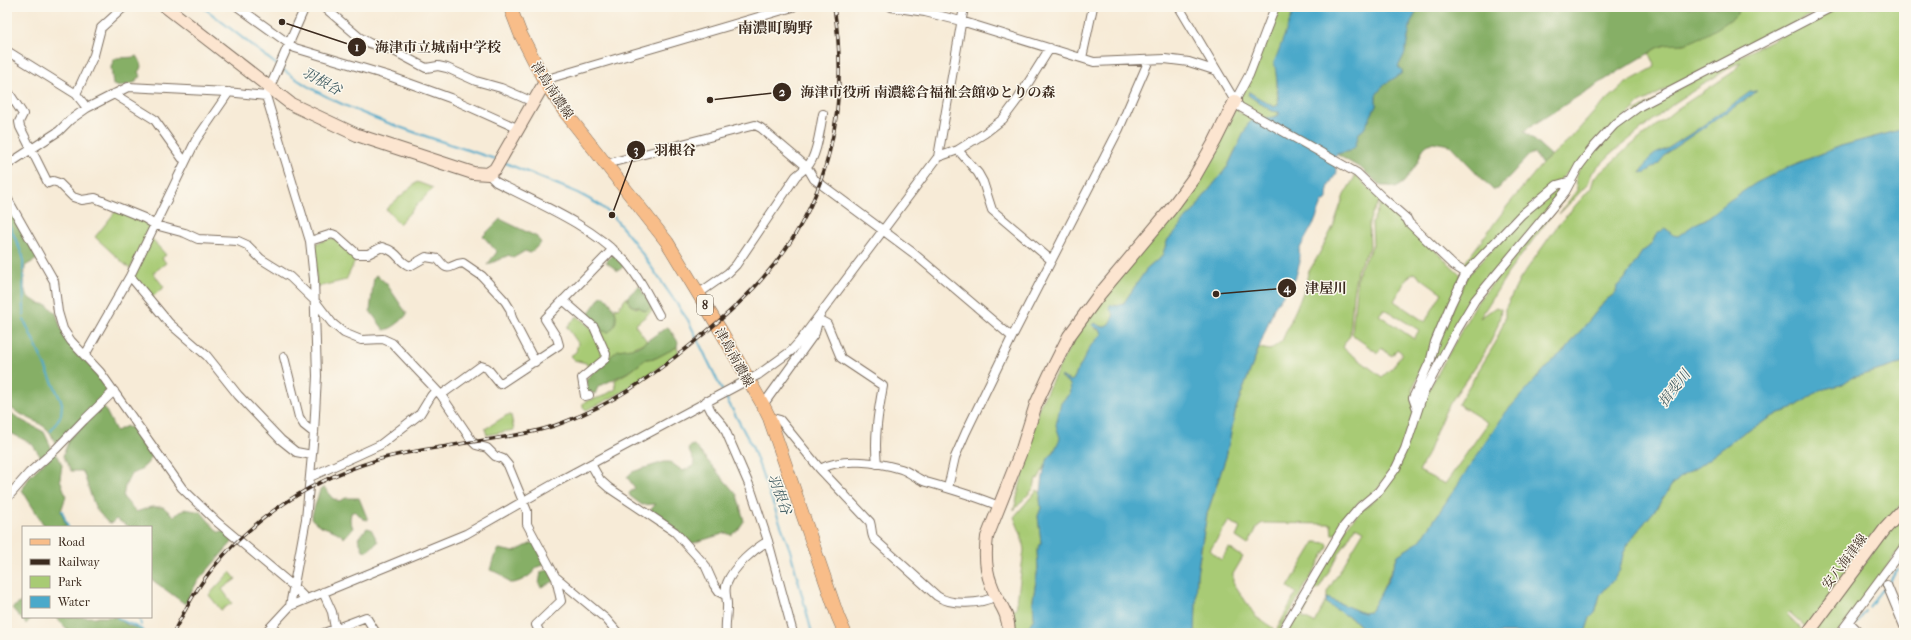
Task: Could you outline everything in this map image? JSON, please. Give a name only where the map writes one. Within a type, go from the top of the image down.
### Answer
[{"type":"main road","name":"津島南濃線","points":[[510,7],[520,33],[545,82],[565,112],[667,242],[769,417],[838,617],[846,633]]},
{"type":"street","points":[[76,94],[94,55],[101,28],[124,7]]},
{"type":"street","points":[[166,7],[269,89],[291,104],[357,135],[473,173],[491,172]]},
{"type":"street","points":[[238,7],[295,48],[389,76],[450,98],[516,134]]},
{"type":"street","points":[[290,606],[306,519],[314,433],[317,376],[315,301],[310,241],[269,89],[305,7]]},
{"type":"street","points":[[324,7],[359,37],[369,43],[394,52],[426,68],[438,66],[447,68],[476,81],[501,88],[532,102]]},
{"type":"street","points":[[491,172],[516,134],[532,102],[545,82],[554,77],[793,7]]},
{"type":"street","points":[[891,7],[926,12],[961,21],[1094,62],[1165,59],[1189,62],[1217,71]]},
{"type":"street","points":[[265,633],[290,606],[466,534],[591,464],[758,375],[791,352],[818,319],[883,229],[938,157],[964,7]]},
{"type":"street","points":[[1082,58],[1093,7]]},
{"type":"street","points":[[1179,7],[1237,104],[1358,173],[1383,198],[1408,219],[1409,223],[1454,266],[1466,274]]},
{"type":"street","points":[[1009,633],[1008,617],[996,596],[987,571],[985,552],[987,537],[1022,449],[1036,404],[1048,376],[1070,336],[1099,295],[1170,210],[1195,176],[1237,104],[1275,7]]},
{"type":"street","points":[[1281,633],[1344,526],[1360,507],[1379,491],[1396,468],[1405,449],[1423,394],[1449,344],[1475,300],[1565,192],[1579,166],[1592,149],[1614,125],[1629,114],[1676,87],[1832,7]]},
{"type":"street","points":[[938,157],[958,150],[985,133],[1003,119],[1018,99],[1050,48]]},
{"type":"street","points":[[7,51],[76,94],[87,108]]},
{"type":"street","points":[[948,488],[955,457],[1012,337],[1118,129],[1149,60]]},
{"type":"street","points":[[7,165],[59,131],[70,120],[87,108],[128,87],[137,86],[228,92],[269,89]]},
{"type":"street","points":[[7,90],[23,114],[19,122],[20,127],[48,183],[53,181],[59,183],[73,197],[82,200],[95,198],[144,218],[155,225],[185,233],[198,239],[238,241],[247,245],[262,259],[290,277],[315,301],[332,323],[344,333],[362,340],[383,339],[392,343],[439,393],[472,441],[476,445],[487,448],[495,456],[503,459],[508,465],[527,511],[527,524],[556,578],[561,601],[536,625],[540,633]]},
{"type":"street","points":[[85,356],[130,276],[196,140],[228,92]]},
{"type":"street","points":[[114,94],[154,119],[182,158],[186,160]]},
{"type":"street","points":[[698,294],[728,274],[736,265],[796,176],[811,163],[822,114]]},
{"type":"street","points":[[606,164],[755,125],[761,128],[807,167],[814,179],[822,186],[883,229],[949,282],[1012,337]]},
{"type":"street","points":[[958,150],[981,178],[992,210],[1051,260]]},
{"type":"street","points":[[491,172],[496,182],[574,221],[603,241],[626,262],[659,315]]},
{"type":"street","points":[[1417,409],[1413,398],[1431,359],[1435,342],[1451,304],[1466,274],[1478,258],[1521,216],[1557,185],[1571,181]]},
{"type":"street","points":[[7,198],[54,281],[58,312],[63,329],[71,341],[114,391],[182,488],[217,522],[294,586],[306,599]]},
{"type":"street","points":[[310,241],[332,234],[337,236],[357,254],[362,255],[382,247],[396,252],[404,265],[410,266],[426,257],[438,259],[444,267],[448,268],[464,263],[482,276],[505,301],[510,309],[512,318],[535,362]]},
{"type":"street","points":[[310,477],[380,445],[420,414],[431,396],[439,393],[481,366],[487,368],[500,384],[559,345],[557,338],[545,320],[613,250]]},
{"type":"street","points":[[130,276],[169,323],[207,356],[238,395],[281,440],[296,452],[312,455]]},
{"type":"street","points":[[563,300],[594,327],[606,354],[605,359],[582,378],[585,396],[589,396]]},
{"type":"street","points":[[762,405],[770,397],[815,333],[818,319]]},
{"type":"street","points":[[818,319],[827,324],[841,358],[883,386],[875,445],[877,464]]},
{"type":"street","points":[[284,357],[299,417],[304,425],[314,433]]},
{"type":"street","points":[[7,498],[29,473],[56,449],[114,391]]},
{"type":"street","points":[[709,400],[711,411],[723,425],[750,487],[768,541],[793,633]]},
{"type":"street","points":[[769,417],[780,420],[820,469],[870,522],[874,539],[937,596],[944,601],[953,603],[986,600],[996,596]]},
{"type":"street","points":[[820,469],[826,465],[843,462],[877,464],[902,469],[924,481],[999,506]]},
{"type":"street","points":[[591,464],[600,480],[609,488],[675,532],[705,565],[714,585],[719,592],[725,595]]},
{"type":"street","name":"安八海津線","points":[[1808,633],[1885,529],[1904,508]]},
{"type":"street","points":[[726,633],[727,608],[725,595],[727,583],[742,562],[758,546],[768,541]]},
{"type":"street","points":[[1840,633],[1904,547]]},
{"type":"street","points":[[556,578],[606,619],[618,633]]},
{"type":"street","points":[[1887,585],[1904,626]]},
{"type":"street","points":[[323,592],[332,612],[335,628]]},
{"type":"street","points":[[324,633],[366,618],[376,633]]},
{"type":"street","points":[[1849,622],[1860,633]]},
{"type":"green space","points":[[1278,7],[1295,7],[1276,70],[1278,105],[1274,107],[1249,92],[1248,95],[1272,111],[1279,112],[1277,116],[1266,119],[1241,105],[1240,96]]},
{"type":"green space","points":[[1419,7],[1741,7],[1732,19],[1711,32],[1688,43],[1659,47],[1524,131],[1551,155],[1542,164],[1534,153],[1529,155],[1498,189],[1493,190],[1450,145],[1433,142],[1427,145],[1423,149],[1417,164],[1404,182],[1396,188],[1381,186],[1362,169],[1336,154],[1349,151],[1355,147],[1359,133],[1364,129],[1376,106],[1376,95],[1384,85],[1402,73],[1402,70],[1398,67],[1405,53],[1411,22]]},
{"type":"green space","points":[[1741,7],[1826,7],[1640,103],[1467,269],[1461,268],[1508,205],[1542,164],[1571,138],[1596,110],[1626,83],[1655,67],[1649,54],[1657,48],[1672,43],[1683,44],[1736,14]]},
{"type":"green space","points":[[1835,7],[1904,7],[1904,129],[1841,146],[1788,167],[1678,236],[1673,236],[1667,229],[1656,235],[1651,245],[1642,252],[1624,280],[1617,286],[1616,293],[1606,300],[1565,350],[1540,374],[1483,448],[1420,541],[1398,555],[1377,602],[1369,612],[1363,613],[1327,598],[1327,592],[1364,531],[1355,527],[1318,590],[1311,589],[1348,525],[1362,510],[1381,494],[1426,395],[1477,302],[1566,196],[1508,273],[1480,318],[1496,307],[1501,309],[1493,336],[1478,362],[1445,412],[1419,471],[1445,484],[1488,423],[1458,404],[1496,342],[1505,318],[1505,309],[1520,279],[1558,225],[1591,188],[1594,178],[1629,147],[1677,109],[1733,72],[1741,62],[1732,66],[1676,102],[1612,153],[1592,173],[1588,184],[1559,214],[1577,190],[1576,176],[1581,166],[1616,126],[1641,108]],"holes":[[[1756,91],[1669,151],[1657,165],[1646,172],[1641,172],[1654,155],[1667,149]]]},
{"type":"green space","points":[[137,56],[141,64],[141,68],[138,72],[141,77],[137,78],[136,82],[120,87],[113,85],[111,67],[114,59]]},
{"type":"green space","points":[[1237,106],[1240,108],[1238,112],[1241,114],[1243,111],[1259,120],[1234,152],[1228,166],[1201,200],[1195,210],[1182,222],[1178,230],[1168,239],[1162,256],[1146,270],[1123,304],[1121,306],[1114,305],[1113,319],[1111,322],[1107,326],[1103,327],[1094,323],[1096,329],[1101,331],[1102,334],[1090,347],[1073,380],[1070,381],[1061,376],[1060,377],[1071,384],[1071,392],[1063,400],[1057,428],[1061,438],[1038,479],[1036,478],[1034,488],[1014,510],[1039,407],[1074,338],[1102,297],[1171,214]]},
{"type":"green space","points":[[1356,175],[1380,200],[1369,223],[1370,247],[1357,270],[1353,294],[1350,335],[1342,347],[1382,377],[1393,367],[1402,353],[1397,349],[1392,356],[1381,348],[1378,353],[1355,337],[1352,333],[1357,278],[1359,270],[1373,245],[1372,223],[1381,202],[1384,202],[1461,275],[1412,390],[1414,412],[1403,448],[1394,466],[1377,490],[1357,504],[1336,534],[1332,534],[1331,524],[1263,523],[1258,526],[1248,545],[1236,537],[1240,528],[1229,521],[1210,550],[1221,560],[1229,548],[1243,557],[1233,574],[1233,582],[1256,617],[1273,628],[1271,633],[1195,633],[1197,574],[1207,514],[1226,457],[1236,408],[1259,348],[1270,350],[1282,341],[1305,288],[1308,273],[1333,227],[1344,195]],"holes":[[[1414,273],[1442,293],[1425,322],[1394,301],[1407,278]],[[1384,309],[1419,330],[1414,339],[1379,315]]]},
{"type":"green space","points":[[417,182],[433,188],[399,224],[386,209]]},
{"type":"green space","points":[[1555,190],[1562,191],[1473,298],[1416,400],[1438,342],[1468,275],[1522,218],[1543,203]]},
{"type":"green space","points":[[7,204],[39,258],[25,266],[24,288],[28,297],[38,303],[47,305],[56,313],[61,329],[111,391],[56,444],[49,432],[44,427],[7,405]]},
{"type":"green space","points":[[116,211],[143,219],[152,226],[130,269],[95,237]]},
{"type":"green space","points":[[500,219],[537,237],[541,243],[530,253],[525,251],[513,258],[509,255],[487,265],[497,252],[483,236]]},
{"type":"green space","points":[[151,238],[166,255],[162,258],[166,263],[153,273],[164,287],[151,298],[132,276]]},
{"type":"green space","points":[[331,238],[336,239],[357,257],[346,280],[317,287],[313,246]]},
{"type":"green space","points":[[615,254],[626,264],[618,271],[606,262]]},
{"type":"green space","points":[[376,275],[386,283],[407,314],[397,324],[387,330],[384,330],[370,311],[374,277]]},
{"type":"green space","points":[[639,286],[652,307],[645,311],[639,307],[632,306],[628,301],[628,296]]},
{"type":"green space","points":[[601,296],[604,296],[608,300],[616,313],[616,323],[609,332],[602,331],[598,324],[588,314]]},
{"type":"green space","points":[[628,296],[628,301],[635,308],[639,307],[645,311],[652,307],[653,310],[635,325],[647,341],[607,361],[588,319],[589,317],[598,324],[602,331],[616,317],[615,307],[618,308]]},
{"type":"green space","points":[[577,316],[592,329],[603,357],[589,369],[586,363],[574,360],[570,356],[576,352],[578,343],[567,327]]},
{"type":"green space","points":[[667,327],[678,342],[677,347],[656,358],[646,359],[632,370],[598,387],[595,394],[587,391],[586,379],[618,350],[638,347]]},
{"type":"green space","points":[[677,347],[679,352],[634,384],[611,398],[586,410],[583,407],[583,403],[601,397],[616,389],[615,380],[632,370],[646,359],[656,358]]},
{"type":"green space","points":[[1904,363],[1904,502],[1883,525],[1807,628],[1789,612],[1787,614],[1804,632],[1803,633],[1585,633],[1590,618],[1595,613],[1600,595],[1614,579],[1619,570],[1623,554],[1631,539],[1655,510],[1671,486],[1682,476],[1699,466],[1743,433],[1779,413],[1792,409],[1820,390],[1841,385],[1851,378]]},
{"type":"green space","points":[[102,407],[104,407],[116,431],[127,426],[129,428],[135,424],[153,450],[149,462],[139,471],[131,474],[125,486],[123,497],[136,512],[151,507],[163,507],[174,516],[185,509],[201,512],[218,532],[226,532],[234,540],[197,582],[185,604],[152,580],[152,557],[154,550],[152,543],[152,526],[127,526],[116,519],[112,523],[107,522],[96,509],[84,474],[82,471],[71,471],[63,456],[69,439]]},
{"type":"green space","points":[[7,410],[21,420],[44,432],[52,449],[44,457],[41,457],[32,444],[7,431]]},
{"type":"green space","points":[[507,415],[511,415],[514,430],[487,435],[485,429]]},
{"type":"green space","points":[[694,445],[737,495],[744,521],[738,530],[731,535],[726,533],[690,544],[671,525],[652,511],[651,509],[656,504],[642,505],[630,496],[629,493],[635,488],[627,477],[632,472],[664,462],[670,462],[683,471],[693,466],[694,461],[688,449],[690,446]]},
{"type":"green space","points":[[54,453],[58,456],[62,465],[60,479],[66,496],[61,511],[67,526],[44,526],[22,490],[30,476]]},
{"type":"green space","points":[[324,487],[332,498],[339,501],[346,498],[359,498],[368,520],[363,519],[355,511],[351,513],[350,520],[353,528],[344,538],[340,534],[315,522],[311,518],[320,490]]},
{"type":"green space","points":[[1037,490],[1042,493],[1040,498],[1041,508],[1038,516],[1041,543],[1037,551],[1038,568],[1033,599],[1034,618],[1029,626],[1022,630],[1022,633],[1013,633],[1009,609],[1016,610],[1024,550],[1021,534],[1014,517]]},
{"type":"green space","points":[[1904,514],[1904,543],[1838,633],[1813,633],[1888,532]]},
{"type":"green space","points":[[367,528],[371,529],[378,542],[367,551],[363,550],[358,538]]},
{"type":"green space","points":[[534,542],[545,562],[525,578],[517,582],[509,583],[501,574],[490,570],[494,557],[499,549],[514,552]]},
{"type":"green space","points":[[1315,542],[1327,543],[1328,547],[1278,633],[1275,633],[1296,593],[1288,587]]},
{"type":"green space","points":[[549,569],[555,581],[541,587],[539,584],[541,572]]},
{"type":"green space","points":[[230,572],[236,579],[222,589],[232,603],[221,610],[209,595]]},
{"type":"green space","points":[[1307,595],[1312,599],[1302,617],[1314,623],[1326,601],[1328,604],[1357,622],[1361,628],[1359,633],[1284,633]]},
{"type":"green space","points":[[22,602],[22,618],[31,618],[26,624],[12,608]]},
{"type":"green space","points":[[56,618],[117,618],[129,626],[140,629],[144,633],[71,633]]},
{"type":"water","points":[[1295,7],[1419,7],[1411,22],[1405,53],[1398,67],[1402,70],[1402,73],[1384,85],[1376,95],[1376,106],[1364,129],[1359,133],[1355,147],[1349,151],[1337,154],[1333,160],[1337,173],[1329,185],[1327,199],[1322,203],[1315,221],[1299,250],[1300,262],[1296,276],[1274,308],[1236,408],[1226,457],[1207,514],[1197,574],[1195,633],[1022,633],[1023,628],[1029,626],[1034,618],[1033,600],[1038,568],[1037,551],[1041,543],[1038,516],[1041,508],[1040,498],[1044,470],[1048,458],[1054,452],[1060,438],[1056,425],[1061,403],[1071,392],[1070,384],[1060,377],[1061,376],[1070,381],[1073,380],[1090,347],[1102,334],[1101,331],[1092,325],[1094,323],[1103,327],[1109,324],[1114,315],[1109,308],[1110,305],[1117,306],[1123,304],[1146,270],[1162,256],[1168,239],[1178,230],[1182,222],[1195,210],[1201,200],[1228,166],[1248,124],[1255,120],[1279,115],[1279,112],[1272,111],[1248,95],[1249,92],[1274,107],[1278,105],[1276,71],[1274,63]]},
{"type":"water","points":[[1757,91],[1669,151],[1657,165],[1646,172],[1641,173],[1648,160],[1655,154],[1667,149],[1695,131],[1750,92]]},
{"type":"water","name":"揖斐川","points":[[1904,129],[1904,363],[1851,378],[1841,385],[1820,390],[1792,409],[1779,413],[1743,433],[1699,466],[1682,476],[1671,486],[1655,510],[1631,539],[1623,554],[1620,570],[1600,595],[1595,613],[1590,618],[1585,633],[1359,633],[1361,628],[1357,622],[1327,604],[1327,598],[1363,613],[1369,612],[1372,609],[1388,580],[1398,555],[1420,541],[1506,412],[1553,360],[1565,350],[1606,300],[1616,293],[1617,286],[1624,280],[1642,252],[1651,245],[1656,235],[1665,228],[1673,235],[1678,236],[1695,224],[1706,219],[1730,200],[1756,183],[1788,167],[1841,146]]},
{"type":"waterway","name":"羽根谷","points":[[203,7],[277,65]]},
{"type":"waterway","name":"羽根谷","points":[[281,68],[303,84],[328,98],[355,110],[412,132],[495,159]]},
{"type":"waterway","name":"羽根谷","points":[[503,162],[578,193],[598,204],[612,215],[634,242],[688,320],[722,390]]},
{"type":"waterway","points":[[7,220],[23,256],[24,315]]},
{"type":"waterway","points":[[24,320],[62,403],[61,415],[51,431]]},
{"type":"waterway","name":"羽根谷","points":[[724,394],[752,446],[790,550],[812,633]]},
{"type":"waterway","points":[[62,511],[68,526]]},
{"type":"waterway","points":[[1900,565],[1904,561]]},
{"type":"waterway","points":[[1889,582],[1898,569]]},
{"type":"waterway","points":[[1869,607],[1885,585]]},
{"type":"waterway","points":[[1856,624],[1866,611]]},
{"type":"waterway","points":[[119,618],[139,628],[145,633]]},
{"type":"waterway","points":[[139,618],[141,625]]},
{"type":"railway","points":[[173,633],[195,593],[230,548],[273,511],[297,496],[321,482],[347,470],[383,458],[535,431],[562,423],[581,415],[616,398],[663,367],[737,304],[761,280],[785,251],[804,219],[819,186],[829,152],[836,117],[839,81],[838,44],[834,7]]},
{"type":"place","name":"海津市立城南中学校","points":[[282,22]]},
{"type":"place","name":"海津市役所 南濃総合福祉会館ゆとりの森","points":[[710,100]]},
{"type":"place","name":"羽根谷","points":[[612,215]]},
{"type":"place","name":"津屋川","points":[[1216,294]]},
{"type":"district","name":"南濃町駒野","points":[[775,28]]}]
